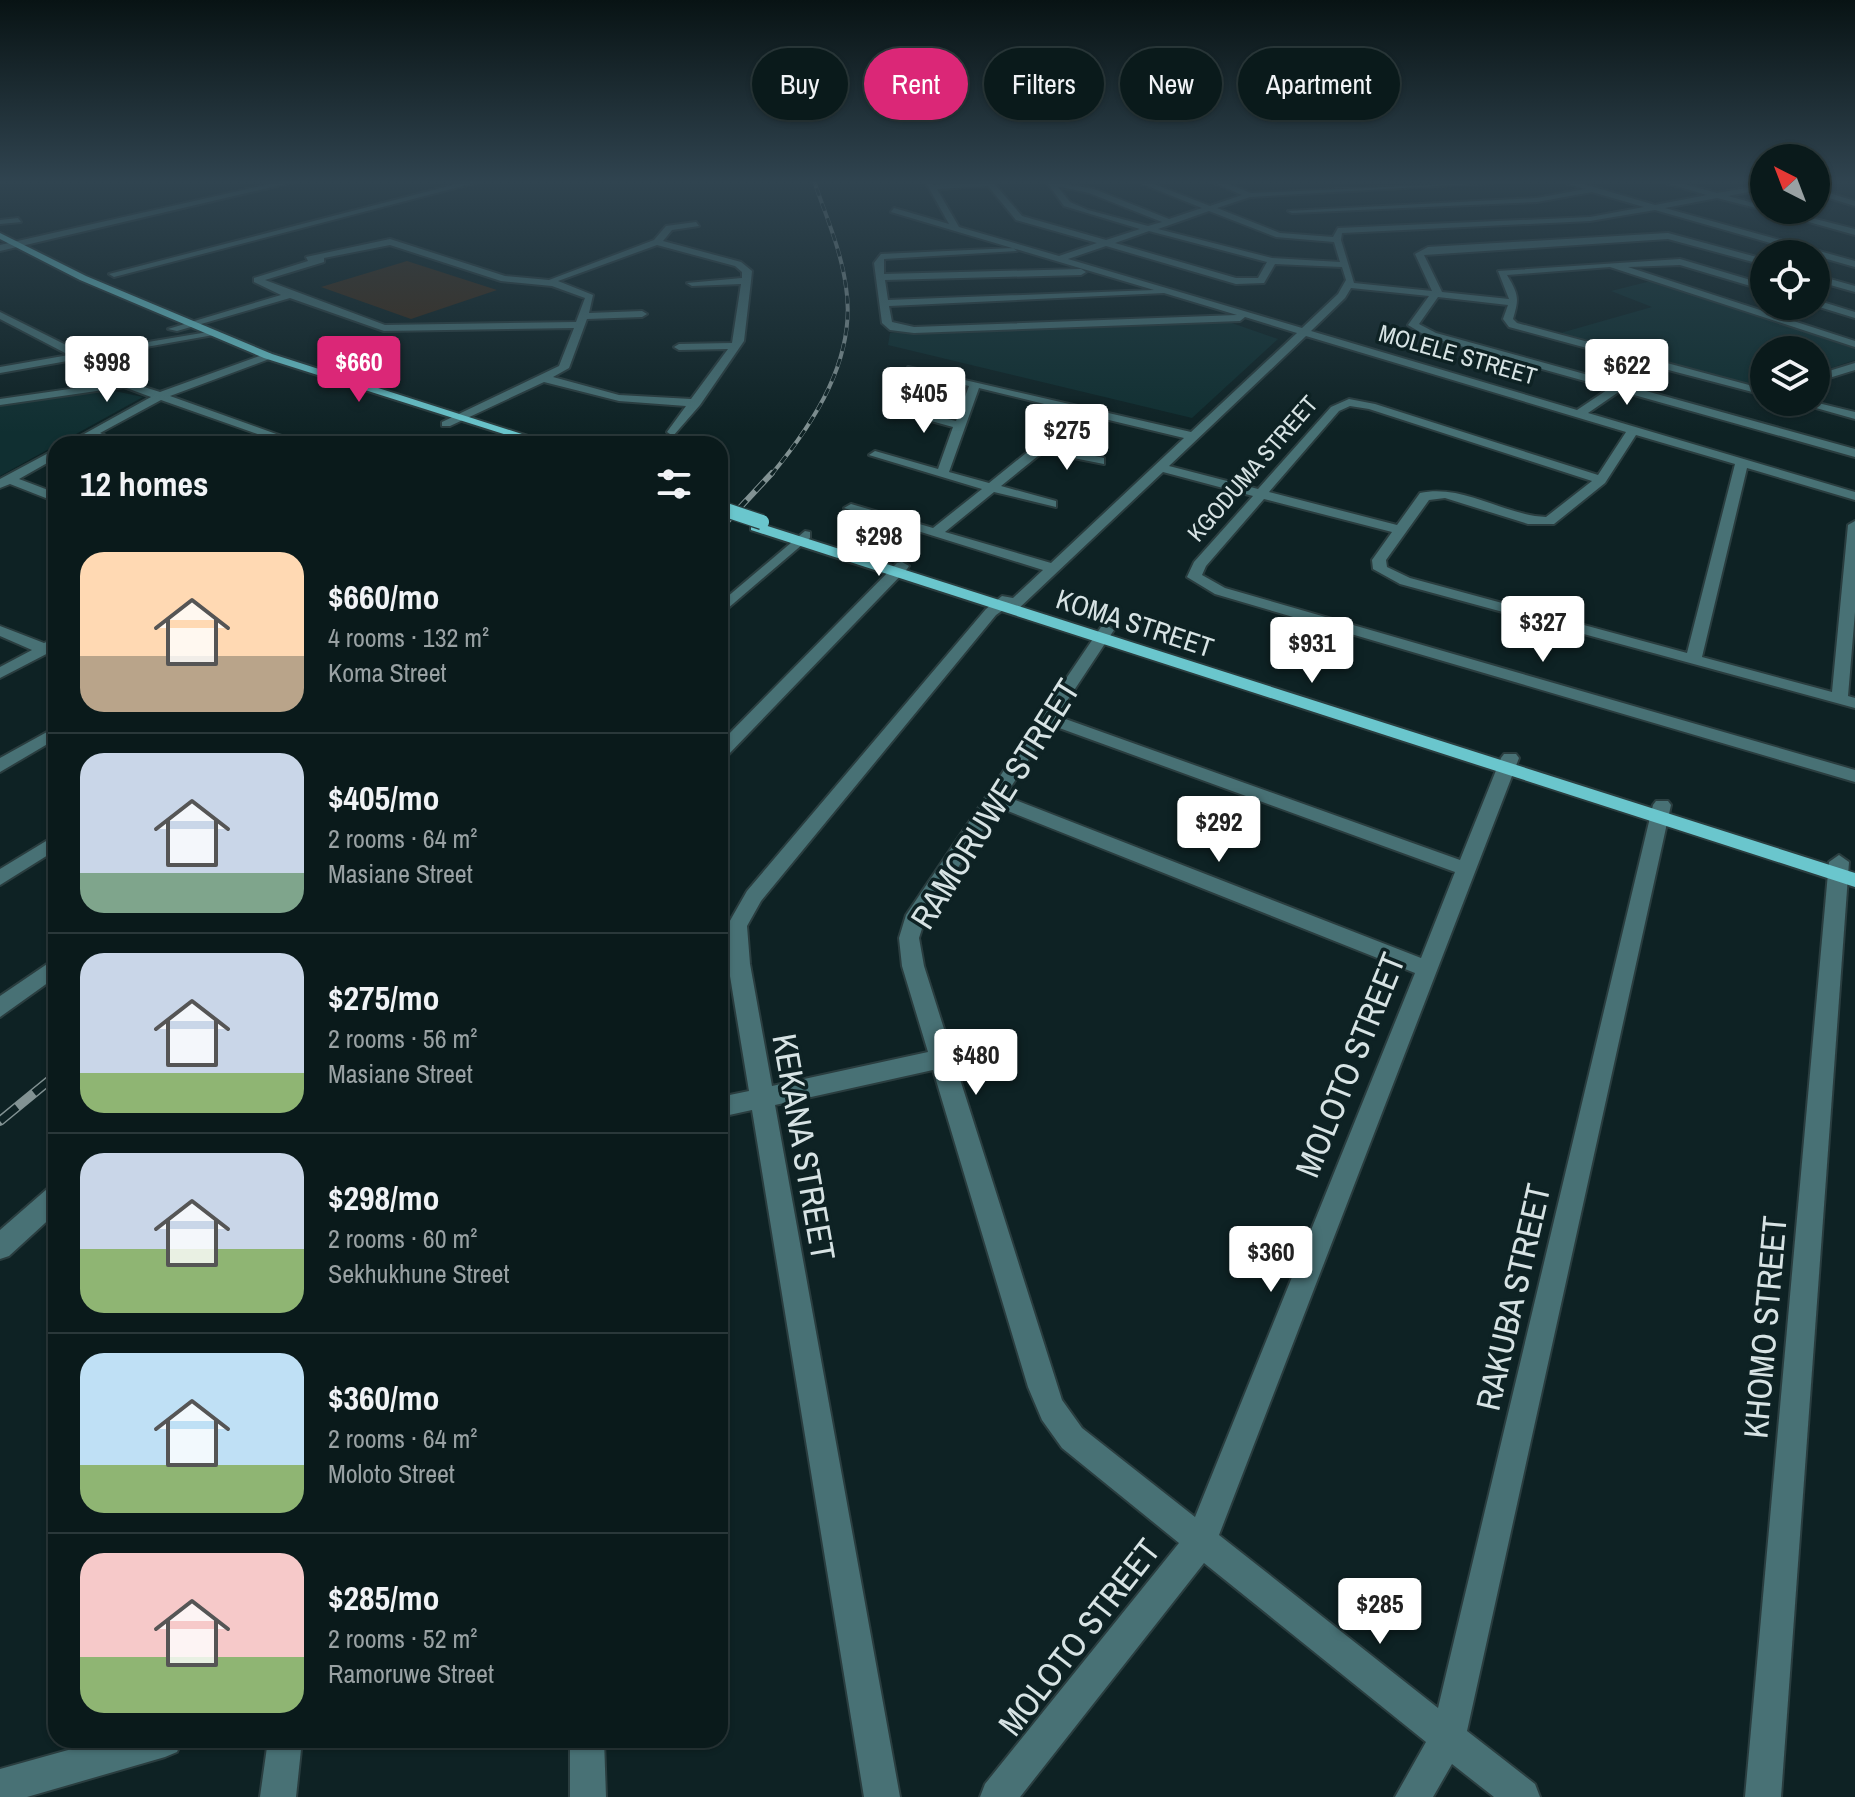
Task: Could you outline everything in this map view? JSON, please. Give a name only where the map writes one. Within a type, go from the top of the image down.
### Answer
[{"type":"main road","points":[[41,265],[69,283],[252,362],[483,436]]},
{"type":"main road","points":[[55,265],[268,356],[521,436]]},
{"type":"main road","name":"KOMA STREET","points":[[728,511],[759,525]]},
{"type":"main road","name":"KOMA STREET","points":[[728,518],[802,538],[1847,871]]},
{"type":"street","points":[[114,274],[150,265]]},
{"type":"street","points":[[303,265],[257,280],[384,328],[583,320],[642,314]]},
{"type":"street","points":[[446,424],[547,379],[568,363],[589,295],[553,283],[504,279],[461,265]]},
{"type":"street","points":[[553,283],[557,277],[592,265]]},
{"type":"street","points":[[673,432],[736,346],[747,271],[738,265]]},
{"type":"street","points":[[880,265],[886,319],[890,327],[929,330],[1250,316]]},
{"type":"street","name":"MOLELE STREET","points":[[1079,265],[1855,496]]},
{"type":"street","points":[[1184,265],[1249,283],[1261,281],[1270,265]]},
{"type":"street","points":[[1346,265],[1350,285],[1516,303]]},
{"type":"street","points":[[1424,265],[1436,295]]},
{"type":"street","points":[[1582,265],[1503,272],[1516,303],[1508,319],[1513,325],[1750,388]]},
{"type":"street","points":[[1614,265],[1855,344]]},
{"type":"street","points":[[1690,265],[1750,283]]},
{"type":"street","points":[[881,277],[1096,270]]},
{"type":"street","points":[[692,283],[746,281]]},
{"type":"street","points":[[1830,282],[1855,289]]},
{"type":"street","name":"KEKANA STREET","points":[[882,1797],[760,1100],[737,939],[742,915],[1008,604],[1053,568],[1350,285]]},
{"type":"street","points":[[885,303],[1169,292]]},
{"type":"street","points":[[173,329],[290,295]]},
{"type":"street","points":[[1436,295],[1413,322],[1419,330],[1855,453]]},
{"type":"street","points":[[1830,307],[1855,315]]},
{"type":"street","points":[[0,315],[81,357]]},
{"type":"street","points":[[0,370],[214,334]]},
{"type":"street","points":[[679,347],[736,346]]},
{"type":"street","points":[[87,436],[160,396],[268,356]]},
{"type":"street","points":[[1580,413],[1655,363]]},
{"type":"street","points":[[1830,374],[1855,366]]},
{"type":"street","points":[[912,369],[1191,436]]},
{"type":"street","points":[[547,379],[619,398],[696,403]]},
{"type":"street","points":[[0,402],[120,383],[275,436]]},
{"type":"street","points":[[942,474],[975,384]]},
{"type":"street","name":"KGODUMA STREET","points":[[1601,480],[1371,406],[1349,402],[1335,409],[1194,573],[1196,580],[1220,591],[1855,776]]},
{"type":"street","points":[[897,410],[959,425]]},
{"type":"street","points":[[1830,410],[1855,416]]},
{"type":"street","points":[[936,532],[1086,411]]},
{"type":"street","points":[[1633,430],[1601,480],[1554,518],[1544,522],[1520,519],[1454,496],[1431,494],[1419,500],[1379,565],[1394,577],[1847,701],[1855,525]]},
{"type":"street","points":[[91,434],[96,436]]},
{"type":"street","points":[[1041,448],[1100,461]]},
{"type":"street","points":[[875,455],[1051,504]]},
{"type":"street","points":[[4,481],[48,457]]},
{"type":"street","points":[[1693,659],[1742,463]]},
{"type":"street","points":[[1158,467],[1400,530]]},
{"type":"street","points":[[4,481],[48,495]]},
{"type":"street","points":[[851,508],[1053,568]]},
{"type":"street","points":[[728,604],[802,538]]},
{"type":"street","points":[[728,745],[899,569]]},
{"type":"street","points":[[0,631],[48,645]]},
{"type":"street","name":"RAMORUWE STREET","points":[[1103,634],[1050,719],[911,926],[913,966],[939,1059],[1052,1410],[1072,1438],[1522,1797]]},
{"type":"street","points":[[0,673],[48,647]]},
{"type":"street","points":[[1050,719],[1466,869]]},
{"type":"street","points":[[0,766],[48,737]]},
{"type":"street","name":"MOLOTO STREET","points":[[998,1797],[1201,1541],[1508,764]]},
{"type":"street","points":[[996,799],[1427,969]]},
{"type":"street","name":"RAKUBA STREET","points":[[1413,1797],[1449,1736],[1661,812]]},
{"type":"street","points":[[0,878],[48,846]]},
{"type":"street","name":"KHOMO STREET","points":[[1763,1797],[1847,871]]},
{"type":"street","points":[[0,1008],[48,972]]},
{"type":"street","points":[[728,1106],[939,1059]]},
{"type":"street","points":[[0,1247],[48,1204]]},
{"type":"street","points":[[0,1787],[137,1748]]},
{"type":"street","points":[[278,1797],[284,1748]]},
{"type":"street","points":[[587,1748],[588,1797]]},
{"type":"shaded area","points":[[394,265],[419,265],[497,290],[411,319],[321,287]]},
{"type":"shaded area","points":[[1651,281],[1750,314],[1750,320],[1768,320],[1816,336],[1750,336],[1750,386],[1557,334],[1652,307],[1611,291]]},
{"type":"shaded area","points":[[1229,322],[1278,339],[1192,418],[888,345],[890,333]]},
{"type":"shaded area","points":[[1830,341],[1855,349],[1855,360],[1830,368]]},
{"type":"shaded area","points":[[105,389],[143,397],[72,436],[48,436],[48,449],[0,476],[0,406]]},
{"type":"railway","points":[[771,475],[817,411],[838,364],[848,313],[842,265]]},
{"type":"railway","points":[[728,520],[772,473]]},
{"type":"railway","points":[[0,1121],[48,1082]]}]
